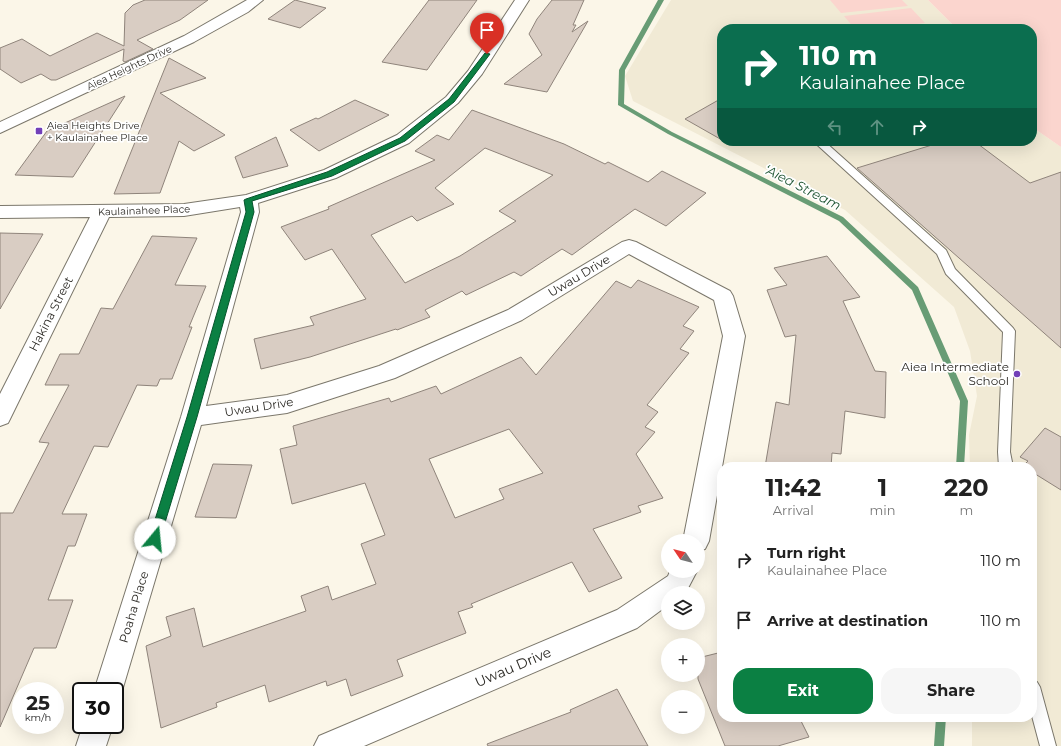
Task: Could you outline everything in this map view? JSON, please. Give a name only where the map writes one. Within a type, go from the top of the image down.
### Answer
[{"type":"street","name":"Aiea Heights Drive","points":[[0,128],[190,39],[256,0]]},
{"type":"street","name":"Kaulainahee Place","points":[[0,212],[184,210],[248,200],[330,174],[403,139],[452,100],[474,74],[522,0]]},
{"type":"street","name":"Poaha Place","points":[[111,682],[192,417],[250,212],[248,200]]},
{"type":"street","name":"Hakina Street","points":[[0,417],[102,212]]},
{"type":"street","name":"Uwau Drive","points":[[192,417],[287,404],[387,372],[515,315],[629,246],[723,296],[734,336],[697,534]]},
{"type":"street","name":"Uwau Drive","points":[[329,746],[627,618],[676,584],[680,578]]},
{"type":"street","points":[[91,746],[95,734]]},
{"type":"lane","points":[[824,146],[942,252],[950,271],[1009,331],[1004,452],[1005,462]]},
{"type":"lane","points":[[1037,705],[1048,746]]},
{"type":"shaded area","name":"Aiea Intermediate School","points":[[671,0],[928,0],[952,24],[717,24],[717,144],[633,101],[625,76]]},
{"type":"shaded area","points":[[830,0],[902,0],[908,6],[841,13]]},
{"type":"shaded area","points":[[928,0],[1061,0],[1061,147],[1037,130],[1037,24],[952,24]]},
{"type":"shaded area","points":[[911,8],[925,23],[851,24],[844,16]]},
{"type":"shaded area","name":"Aiea Intermediate School","points":[[1037,130],[1061,147],[1061,746],[972,746],[972,722],[1037,722],[1037,462],[970,462],[969,435],[977,396],[970,351],[954,307],[845,210],[721,146],[1037,146]]},
{"type":"building","points":[[145,0],[208,0],[180,20],[137,40],[153,49],[125,62],[123,61],[124,49],[56,80],[51,80],[41,74],[21,83],[0,69],[0,48],[22,39],[50,56],[97,33],[124,46],[125,13],[133,5]]},
{"type":"building","points":[[295,0],[326,8],[300,28],[268,19]]},
{"type":"building","points":[[429,0],[477,0],[427,70],[382,62]]},
{"type":"building","points":[[552,0],[584,0],[573,25],[576,25],[572,32],[588,21],[547,92],[504,84],[542,55],[529,34],[537,19]]},
{"type":"building","points":[[169,58],[206,78],[160,93],[225,135],[194,151],[179,141],[160,193],[114,194]]},
{"type":"building","points":[[125,96],[73,177],[15,175],[47,131]]},
{"type":"building","points":[[355,100],[389,115],[319,151],[290,130],[316,118],[318,119]]},
{"type":"building","points":[[717,101],[717,137],[685,119]]},
{"type":"building","points":[[472,110],[564,144],[605,164],[608,162],[648,182],[662,171],[706,193],[666,226],[635,209],[572,255],[562,249],[521,276],[514,272],[466,295],[462,291],[425,310],[430,317],[397,330],[396,329],[310,357],[261,369],[254,339],[314,325],[310,317],[366,299],[332,249],[305,260],[281,227],[329,209],[328,207],[435,160],[415,151],[437,135],[449,140]],"holes":[[[485,148],[553,175],[499,211],[516,221],[460,256],[405,283],[371,235],[412,216],[417,221],[454,204],[435,188]]]},
{"type":"building","points":[[276,137],[288,166],[243,178],[235,157]]},
{"type":"building","points":[[929,146],[981,146],[1030,183],[1061,172],[1061,348],[857,168]]},
{"type":"building","points":[[0,233],[43,234],[0,309]]},
{"type":"building","points":[[152,236],[197,238],[175,285],[206,286],[189,327],[192,327],[172,379],[160,379],[157,386],[137,385],[108,447],[94,446],[62,514],[87,514],[75,546],[68,546],[48,600],[73,600],[56,648],[34,648],[19,682],[12,682],[12,699],[0,727],[0,513],[13,513],[49,443],[39,442],[69,385],[45,385],[60,354],[79,354],[101,308],[113,309]]},
{"type":"building","points":[[827,256],[860,297],[843,301],[875,371],[886,372],[885,418],[845,411],[841,454],[832,453],[831,462],[766,462],[776,402],[789,405],[796,335],[785,337],[767,290],[787,285],[774,268]]},
{"type":"building","points":[[638,280],[699,307],[683,326],[694,331],[680,349],[689,353],[647,405],[658,412],[645,427],[655,432],[636,454],[663,498],[638,506],[641,512],[593,529],[622,578],[589,592],[572,562],[471,604],[473,607],[458,612],[466,633],[397,660],[403,676],[351,696],[346,679],[327,686],[326,681],[269,702],[265,685],[216,703],[217,707],[161,728],[146,646],[171,636],[166,617],[194,608],[203,647],[306,611],[301,596],[328,586],[332,600],[376,584],[361,544],[385,535],[365,483],[292,504],[280,449],[297,445],[293,426],[389,398],[391,402],[436,386],[441,394],[521,357],[536,375],[616,281],[631,288]],"holes":[[[509,429],[543,473],[499,489],[504,499],[455,518],[429,459]]]},
{"type":"building","points":[[1045,428],[1061,437],[1061,490],[1037,475],[1037,462],[1027,462],[1028,461],[1020,457]]},
{"type":"building","points":[[213,464],[252,465],[236,518],[195,517]]},
{"type":"building","points":[[717,653],[717,722],[802,722],[809,737],[778,746],[725,746],[705,696],[705,690],[702,690],[699,682],[705,682],[705,656]]},
{"type":"building","points":[[617,689],[648,746],[488,746],[487,744],[571,712],[570,710]]},
{"type":"waterway","name":"ʻAiea Stream","points":[[661,0],[622,70],[621,105],[670,133],[841,219],[915,289],[964,401],[960,462]]},
{"type":"waterway","name":"ʻAiea Stream","points":[[939,746],[941,722]]},
{"type":"place","name":"Aiea Heights Drive + Kaulainahee Place","points":[[39,131]]},
{"type":"place","name":"Aiea Intermediate School","points":[[1017,374]]},
{"type":"route","points":[[155,539],[192,417],[250,212],[248,200],[330,174],[403,139],[452,100],[474,74],[487,54]]}]
